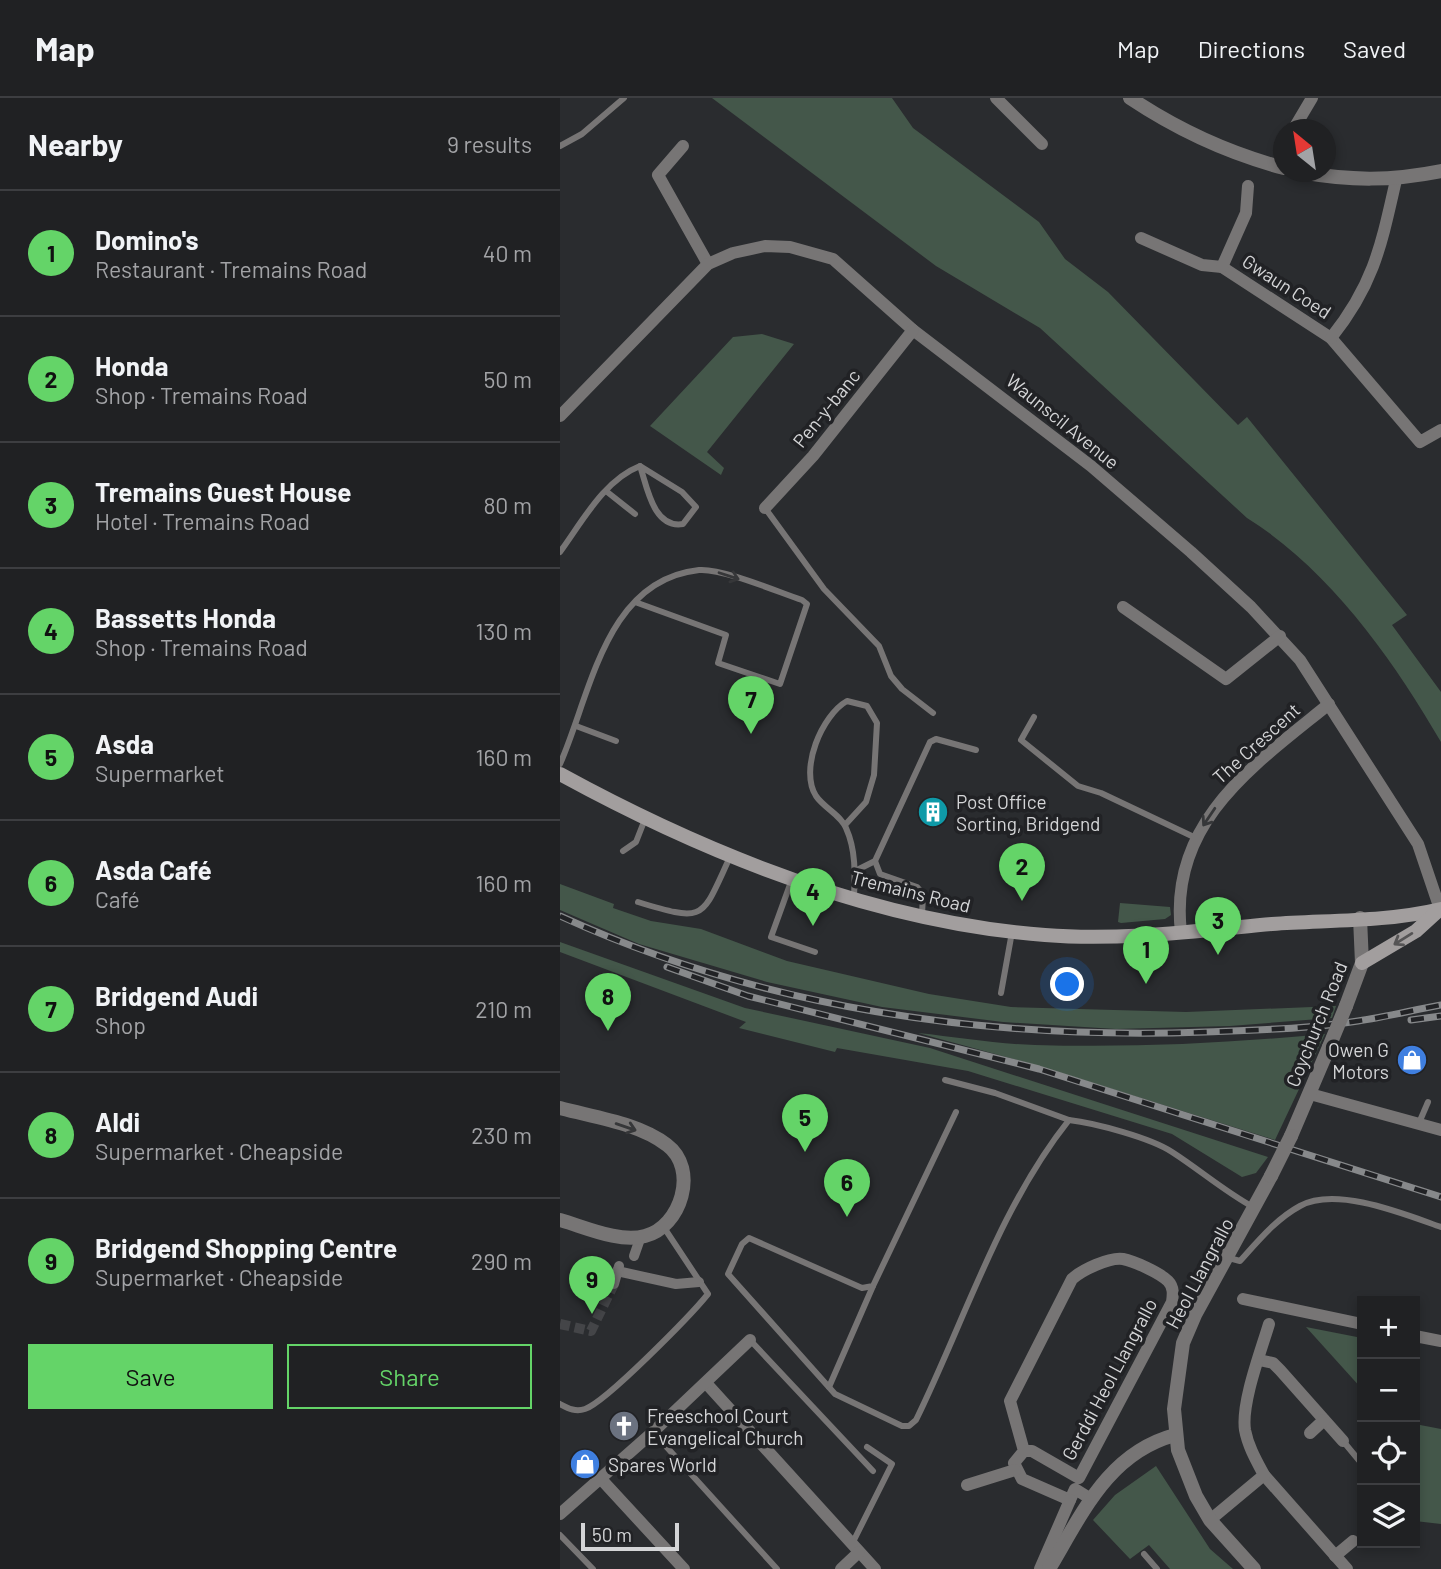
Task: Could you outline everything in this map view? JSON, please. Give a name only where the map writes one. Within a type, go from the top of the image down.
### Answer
[{"type":"main road","name":"Tremains Road","points":[[561,775],[645,817],[731,855],[854,897],[979,928],[1048,936],[1114,936],[1360,918]]},
{"type":"main road","points":[[1360,918],[1440,909]]},
{"type":"main road","points":[[1362,963],[1416,931],[1440,909]]},
{"type":"street","points":[[996,98],[1042,144]]},
{"type":"street","points":[[1130,98],[1181,130],[1233,153],[1273,163]]},
{"type":"street","points":[[1300,119],[1312,98]]},
{"type":"street","points":[[683,146],[658,175],[708,264]]},
{"type":"street","points":[[1336,178],[1396,180],[1441,171]]},
{"type":"street","name":"Gwaun Coed","points":[[1331,338],[1366,286],[1385,231],[1396,180]]},
{"type":"street","name":"Gwaun Coed","points":[[1222,267],[1246,213],[1248,186]]},
{"type":"street","name":"Gwaun Coed","points":[[1141,238],[1202,265],[1222,267],[1331,338],[1420,442],[1441,430]]},
{"type":"street","name":"Waunscil Avenue","points":[[560,416],[708,264],[733,253],[765,246],[790,247],[834,259],[913,330],[1091,466],[1191,552],[1280,636],[1300,660],[1418,844],[1440,909]]},
{"type":"street","name":"Pen-y-banc","points":[[765,508],[813,456],[913,330]]},
{"type":"street","points":[[1123,607],[1226,679],[1280,636]]},
{"type":"street","name":"The Crescent","points":[[1181,932],[1178,909],[1183,866],[1196,838],[1232,788],[1329,704]]},
{"type":"street","name":"Coychurch Road","points":[[1271,1176],[1310,1094],[1362,963],[1360,918]]},
{"type":"street","points":[[1310,1094],[1441,1130]]},
{"type":"street","points":[[560,1108],[627,1127],[667,1144],[677,1154],[684,1184],[674,1215],[662,1226],[641,1236],[608,1234],[560,1220]]},
{"type":"street","name":"Heol Llangrallo","points":[[1254,1569],[1210,1520],[1185,1469],[1175,1435],[1174,1409],[1181,1350],[1195,1315],[1271,1176]]},
{"type":"street","points":[[634,1256],[641,1236]]},
{"type":"street","name":"Gerddi Heol Llangrallo","points":[[1040,1569],[1075,1489],[1172,1302],[1173,1289],[1168,1281],[1129,1261],[1118,1259],[1083,1271],[1072,1279],[1010,1401],[1024,1451],[1039,1454],[1075,1489],[1091,1499]]},
{"type":"street","points":[[614,1284],[620,1268],[676,1284],[699,1282]]},
{"type":"street","points":[[1243,1299],[1357,1323]]},
{"type":"street","points":[[1269,1324],[1245,1427],[1253,1455],[1264,1475],[1346,1569]]},
{"type":"street","points":[[1420,1337],[1441,1341]]},
{"type":"street","points":[[560,1514],[706,1384],[750,1340]]},
{"type":"street","points":[[1259,1360],[1273,1363],[1343,1441]]},
{"type":"street","points":[[706,1384],[875,1569]]},
{"type":"street","points":[[1310,1433],[1324,1420]]},
{"type":"street","points":[[1049,1569],[1091,1499],[1116,1467],[1131,1454],[1153,1442],[1175,1435]]},
{"type":"street","points":[[967,1485],[1014,1469],[1016,1459],[1024,1451]]},
{"type":"street","name":"Gerddi Heol Llangrallo","points":[[1014,1469],[1021,1479],[1075,1489]]},
{"type":"street","points":[[1210,1520],[1264,1475]]},
{"type":"street","points":[[601,1479],[684,1569]]},
{"type":"street","points":[[1335,1556],[1353,1541]]},
{"type":"street","points":[[841,1569],[856,1548]]},
{"type":"lane","points":[[560,146],[582,134],[624,98]]},
{"type":"lane","points":[[640,466],[682,492],[696,507],[683,524],[669,523],[654,510],[640,466]]},
{"type":"lane","points":[[560,552],[606,491],[620,477],[640,466]]},
{"type":"lane","points":[[606,491],[635,514]]},
{"type":"lane","points":[[765,508],[824,589],[879,646],[891,676],[933,713]]},
{"type":"lane","points":[[561,775],[610,633],[635,602],[650,589],[700,570],[716,572],[806,602],[780,684],[718,663],[726,635],[635,602]]},
{"type":"lane","points":[[845,825],[866,802],[874,775],[878,731],[877,723],[867,706],[847,701],[835,707],[827,721],[813,755],[811,776],[814,793],[845,825],[855,871],[854,897]]},
{"type":"lane","points":[[1034,717],[1021,740],[1077,786],[1101,793],[1196,838]]},
{"type":"lane","points":[[576,726],[616,741]]},
{"type":"lane","points":[[855,871],[875,861],[930,742],[936,739],[976,750]]},
{"type":"lane","points":[[623,850],[636,842],[645,817]]},
{"type":"lane","points":[[638,902],[681,916],[695,914],[710,900],[731,855]]},
{"type":"lane","points":[[875,861],[880,874],[917,887],[923,894],[922,915]]},
{"type":"lane","points":[[792,877],[771,937],[815,952]]},
{"type":"lane","points":[[1001,993],[1012,932]]},
{"type":"lane","points":[[945,1080],[995,1093],[1069,1120],[1100,1126],[1170,1150],[1229,1194],[1254,1208]]},
{"type":"lane","points":[[1418,1124],[1428,1102]]},
{"type":"lane","points":[[829,1387],[873,1286],[956,1112]]},
{"type":"lane","points":[[873,1286],[862,1288],[749,1238],[742,1244],[728,1273],[835,1394],[902,1426],[913,1424],[1005,1224],[1039,1163],[1069,1120]]},
{"type":"lane","points":[[1228,1258],[1240,1261],[1276,1223],[1300,1205],[1322,1198],[1368,1204],[1441,1227]]},
{"type":"lane","points":[[560,1404],[575,1411],[587,1409],[610,1391],[708,1294],[662,1226]]},
{"type":"lane","points":[[750,1340],[873,1471]]},
{"type":"lane","points":[[653,1432],[777,1569]]},
{"type":"lane","points":[[1343,1441],[1357,1458]]},
{"type":"lane","points":[[856,1548],[892,1464],[867,1447]]},
{"type":"lane","points":[[560,1535],[593,1569]]},
{"type":"lane","points":[[1144,1554],[1157,1569]]},
{"type":"green space","points":[[712,98],[892,98],[913,128],[1039,222],[1065,259],[1108,292],[1238,425],[1247,417],[1407,615],[1392,625],[1441,692],[1441,742],[1380,648],[1332,589],[1277,539],[1247,518],[1040,328],[936,266]]},
{"type":"green space","points":[[762,334],[794,344],[707,452],[724,468],[721,475],[650,426],[733,337]]},
{"type":"green space","points":[[560,884],[614,904],[613,908],[651,921],[701,929],[787,961],[929,994],[1011,1007],[1186,1012],[1336,1006],[1332,1018],[1230,1026],[1116,1029],[1003,1022],[882,1007],[767,982],[639,944],[560,910]]},
{"type":"green space","points":[[1120,903],[1170,907],[1171,915],[1165,919],[1121,923],[1118,922]]},
{"type":"green space","points":[[560,942],[745,1008],[930,1048],[1268,1157],[1256,1173],[1242,1177],[1172,1134],[968,1071],[837,1048],[835,1052],[739,1028],[746,1022],[560,952]]},
{"type":"green space","points":[[918,1033],[1006,1043],[1071,1046],[1180,1044],[1325,1034],[1275,1140],[1032,1064]]},
{"type":"green space","points":[[1306,1327],[1357,1337],[1357,1383]]},
{"type":"green space","points":[[1420,1425],[1441,1429],[1441,1524],[1420,1522]]},
{"type":"green space","points":[[1156,1466],[1210,1549],[1233,1569],[1170,1569],[1149,1545],[1130,1559],[1093,1520],[1115,1495]]},
{"type":"tunnel","points":[[560,1324],[591,1331],[614,1284]]},
{"type":"railway","points":[[560,916],[636,948],[715,974],[794,995],[875,1012],[957,1023],[1122,1033],[1205,1032],[1339,1024],[1441,1005]]},
{"type":"railway","points":[[667,967],[748,996],[1039,1069],[1441,1197]]},
{"type":"railway","points":[[1411,1020],[1441,1016]]},
{"type":"place","name":"Bridgend Audi","points":[[751,734]]},
{"type":"place","name":"Post Office Sorting, Bridgend","points":[[933,812]]},
{"type":"place","name":"Honda","points":[[1022,901]]},
{"type":"place","name":"Bassetts Honda","points":[[813,926]]},
{"type":"place","name":"Tremains Guest House","points":[[1218,955]]},
{"type":"place","name":"Domino's","points":[[1146,984]]},
{"type":"place","name":"Aldi","points":[[608,1031]]},
{"type":"place","name":"Owen G Motors","points":[[1412,1060]]},
{"type":"place","name":"Asda","points":[[805,1152]]},
{"type":"place","name":"Asda Café","points":[[847,1217]]},
{"type":"place","name":"Bridgend Shopping Centre","points":[[592,1314]]},
{"type":"place","name":"Freeschool Court Evangelical Church","points":[[624,1426]]},
{"type":"place","name":"Spares World","points":[[585,1464]]}]
